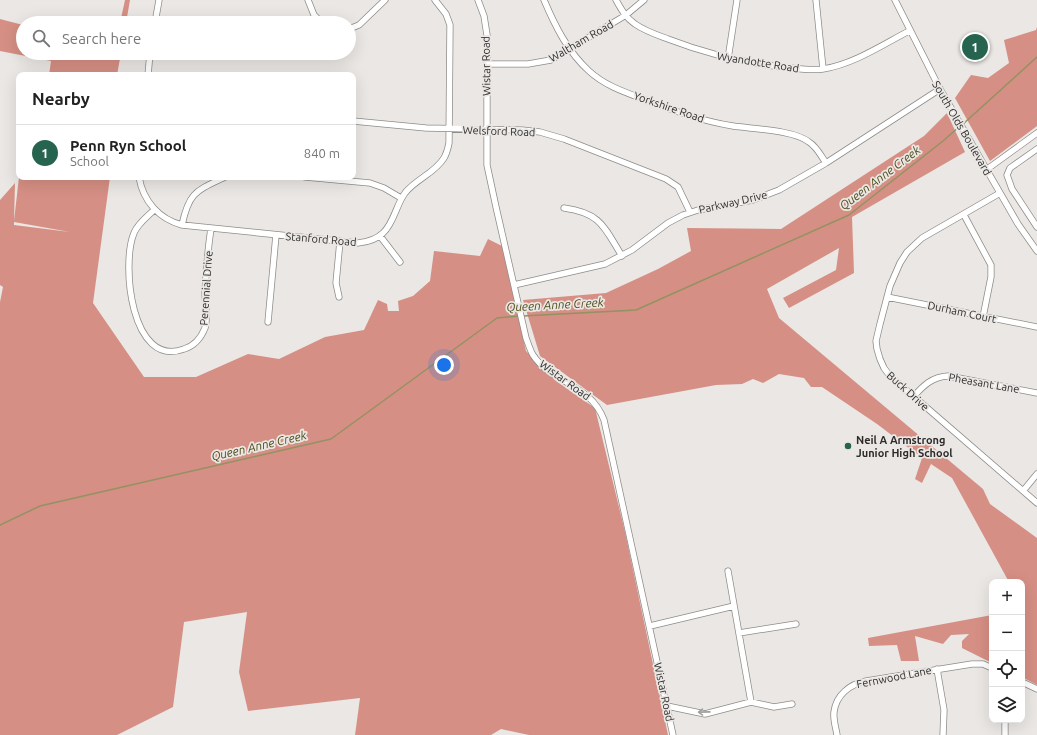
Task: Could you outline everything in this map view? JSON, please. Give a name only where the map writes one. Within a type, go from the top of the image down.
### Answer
[{"type":"street","points":[[156,16],[159,0]]},
{"type":"street","points":[[308,0],[312,12],[316,16]]},
{"type":"street","points":[[356,27],[385,0]]},
{"type":"street","points":[[400,262],[380,236],[391,222],[400,198],[413,184],[436,167],[444,158],[449,143],[450,25],[446,14],[435,0]]},
{"type":"street","name":"Wistar Road","points":[[478,0],[485,22],[487,64],[487,165],[528,346],[532,354],[546,369],[587,395],[602,413],[673,735]]},
{"type":"street","name":"Yorkshire Road","points":[[544,0],[570,50],[595,76],[618,89],[703,120],[796,135],[810,142],[826,163]]},
{"type":"street","name":"Wyandotte Road","points":[[616,0],[626,15],[636,25],[654,34],[728,59],[805,69],[823,69],[844,64],[909,30]]},
{"type":"street","name":"Waltham Road","points":[[487,64],[528,64],[546,62],[559,57],[626,15],[644,0]]},
{"type":"street","points":[[728,59],[737,0]]},
{"type":"street","points":[[816,0],[823,69]]},
{"type":"street","name":"South Olds Boulevard","points":[[895,0],[940,89],[986,170],[1037,252]]},
{"type":"street","points":[[148,72],[149,60]]},
{"type":"street","name":"Parkway Drive","points":[[514,285],[594,268],[622,256],[668,223],[690,212],[753,200],[793,183],[940,89]]},
{"type":"street","name":"Welsford Road","points":[[356,121],[426,128],[522,130],[540,132],[666,179],[678,187],[690,212]]},
{"type":"street","points":[[986,170],[1037,133]]},
{"type":"street","points":[[1037,149],[1010,168],[1007,175],[1012,189],[1037,227]]},
{"type":"street","name":"Stanford Road","points":[[140,180],[143,192],[154,210],[172,222],[182,225],[358,243],[367,242],[380,236]]},
{"type":"street","points":[[182,225],[187,204],[194,194],[207,185],[218,180]]},
{"type":"street","points":[[338,180],[370,183],[384,188],[400,198]]},
{"type":"street","name":"Buck Drive","points":[[1000,193],[914,244],[897,269],[887,297],[878,332],[877,349],[885,370],[1037,503]]},
{"type":"street","points":[[564,208],[585,212],[595,218],[605,227],[622,256]]},
{"type":"street","name":"Perennial Drive","points":[[154,210],[142,221],[135,231],[131,243],[128,279],[130,291],[144,336],[152,344],[164,350],[178,351],[188,348],[197,342],[204,330],[206,320],[205,290],[211,228]]},
{"type":"street","points":[[964,215],[991,265],[991,277],[983,317]]},
{"type":"street","points":[[268,322],[276,235]]},
{"type":"street","points":[[339,297],[336,283],[340,241]]},
{"type":"street","name":"Durham Court","points":[[887,297],[1037,328]]},
{"type":"street","name":"Pheasant Lane","points":[[914,396],[928,382],[941,376],[948,376],[1037,393]]},
{"type":"street","points":[[1023,490],[1037,474]]},
{"type":"street","points":[[728,571],[750,702]]},
{"type":"street","points":[[650,626],[734,606]]},
{"type":"street","points":[[739,633],[796,624]]},
{"type":"street","name":"Fernwood Lane","points":[[837,735],[834,711],[841,696],[854,684],[972,664],[980,664],[989,667]]},
{"type":"street","points":[[937,669],[944,710],[943,735]]},
{"type":"street","points":[[1025,683],[1037,689]]},
{"type":"street","points":[[667,706],[705,714],[750,702],[774,707],[792,704]]},
{"type":"street","points":[[1004,735],[1005,723]]},
{"type":"shaded area","points":[[125,0],[130,0],[127,16],[122,16]]},
{"type":"shaded area","points":[[0,19],[16,23],[16,54],[0,51]]},
{"type":"shaded area","points":[[1037,27],[1037,126],[990,161],[955,98],[971,75],[988,78],[1009,63],[1004,40],[1036,30]]},
{"type":"shaded area","points":[[46,60],[120,60],[118,72],[49,72],[51,61]]},
{"type":"shaded area","points":[[947,113],[965,152],[852,217],[854,273],[789,308],[783,298],[836,270],[839,248],[767,289],[779,318],[983,489],[990,504],[1037,538],[1037,685],[1025,679],[1025,579],[1007,579],[952,478],[931,464],[922,483],[915,479],[922,458],[877,424],[822,387],[811,387],[804,378],[779,374],[763,383],[753,379],[742,384],[716,385],[607,405],[540,356],[523,300],[606,293],[658,269],[691,251],[687,228],[781,229],[924,136]]},
{"type":"shaded area","points":[[19,180],[110,180],[93,303],[144,377],[196,377],[248,354],[279,359],[325,337],[364,330],[378,300],[387,304],[388,311],[399,311],[398,301],[413,296],[430,281],[434,251],[480,256],[488,239],[502,246],[526,351],[556,381],[595,408],[625,532],[668,735],[529,735],[501,729],[491,735],[355,735],[360,698],[248,711],[239,672],[247,612],[184,622],[173,707],[117,735],[0,735],[0,302],[3,287],[0,285],[0,200],[15,183],[14,221]],"holes":[[[14,222],[70,232],[14,225]]]},
{"type":"shaded area","points":[[989,616],[989,662],[962,648],[962,641],[969,634],[951,635],[943,644],[915,636],[919,661],[901,661],[897,645],[869,646],[868,638]]},
{"type":"waterway","name":"Queen Anne Creek","points":[[963,124],[1037,57]]},
{"type":"waterway","name":"Queen Anne Creek","points":[[523,316],[636,310],[849,215],[960,126]]},
{"type":"waterway","name":"Queen Anne Creek","points":[[0,525],[40,506],[331,439],[497,318],[519,316]]},
{"type":"place","name":"Penn Ryn School","points":[[975,47]]},
{"type":"place","name":"Neil A Armstrong Junior High School","points":[[848,446]]}]
